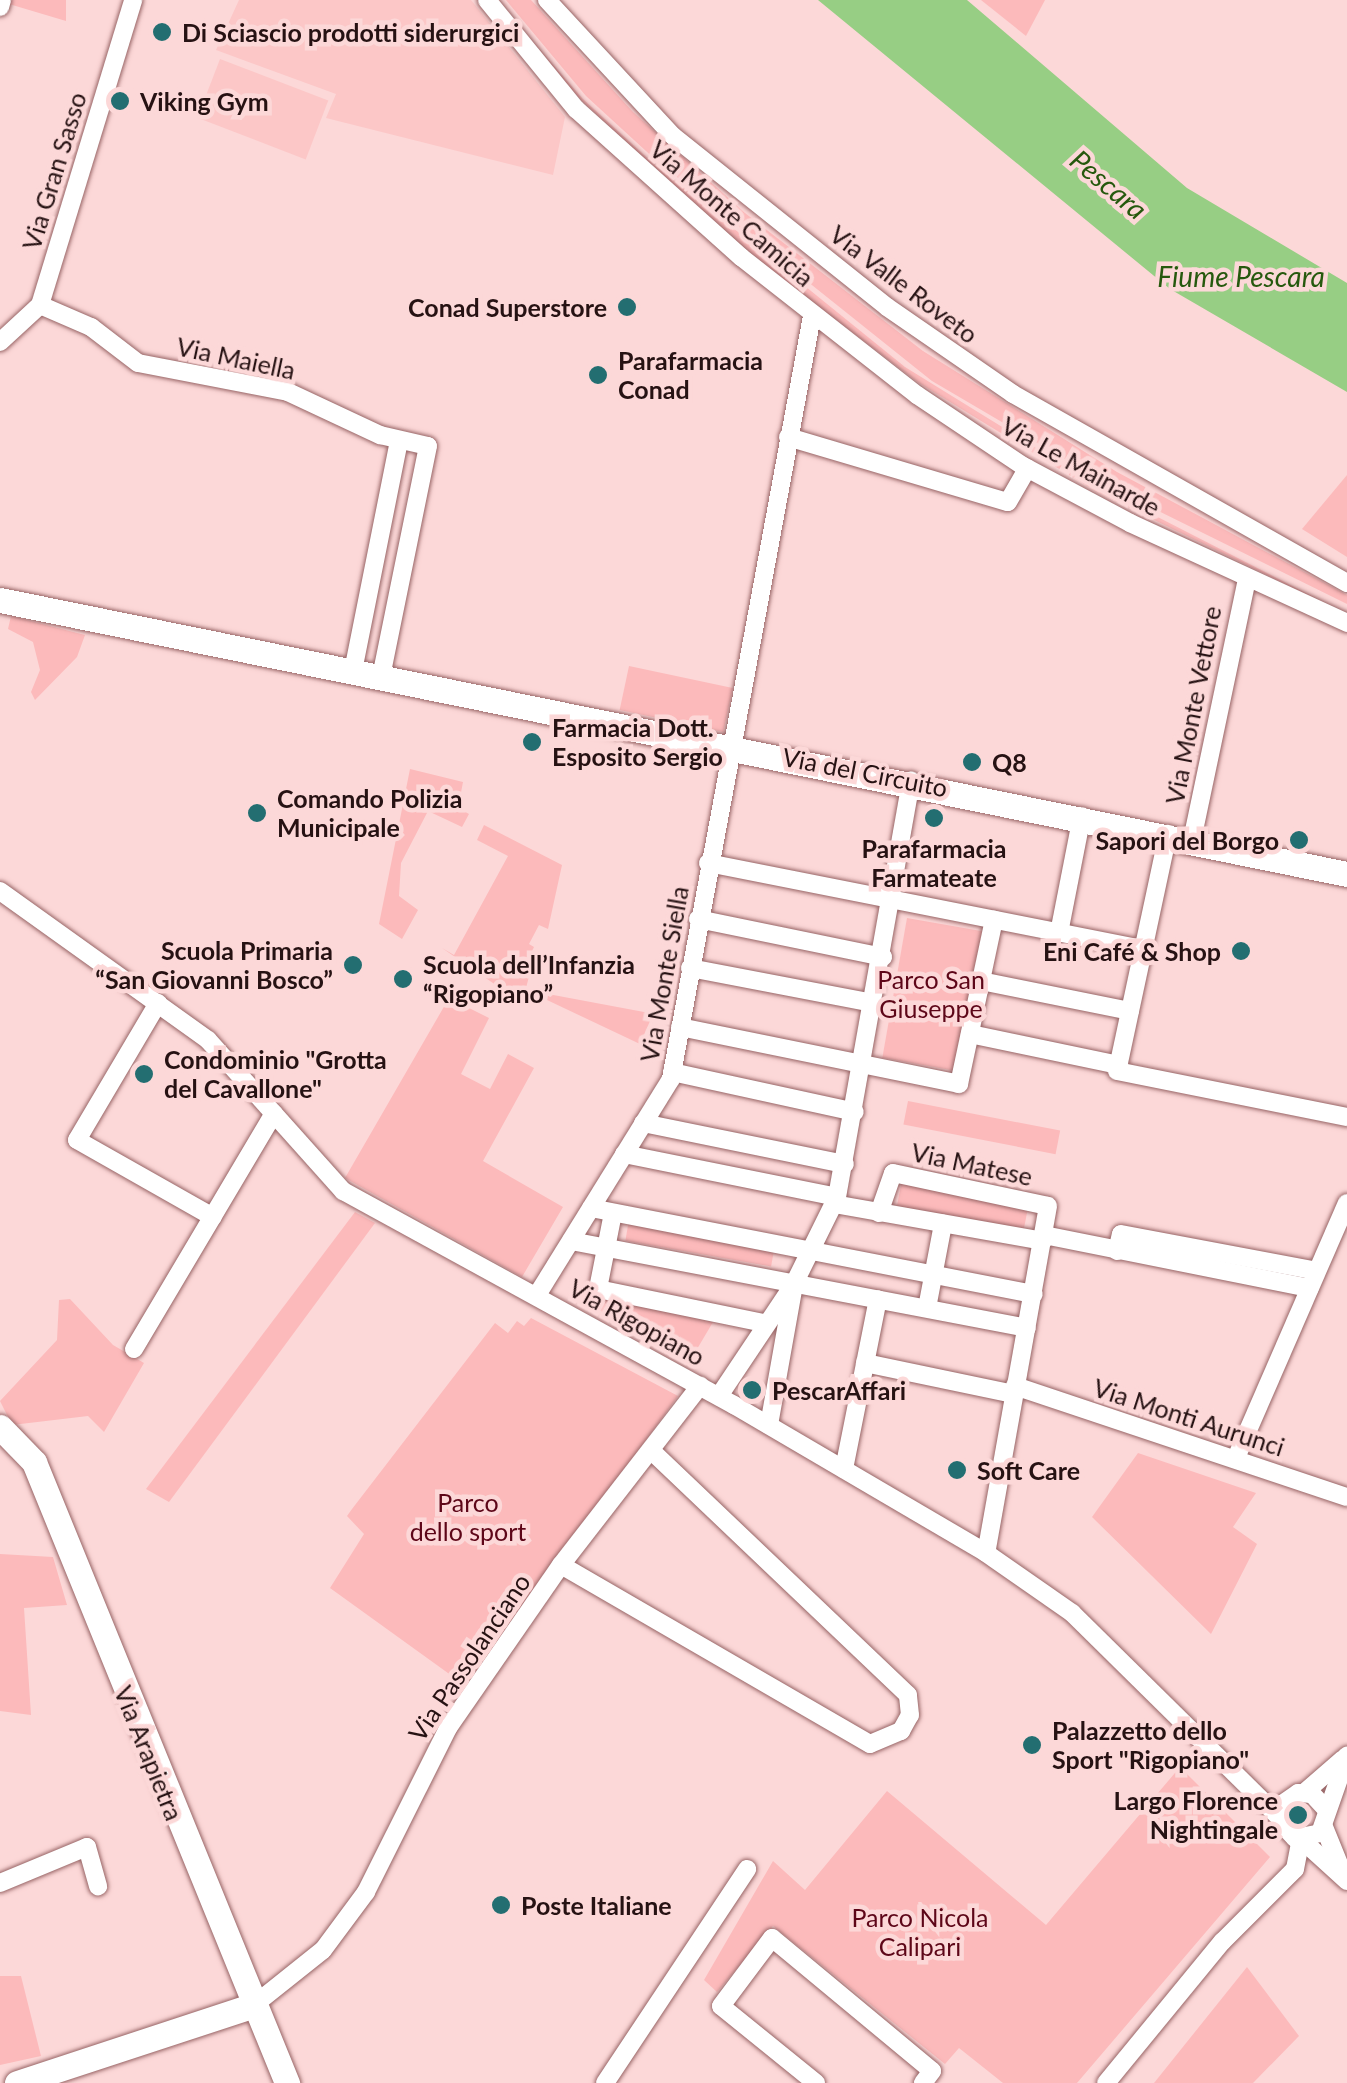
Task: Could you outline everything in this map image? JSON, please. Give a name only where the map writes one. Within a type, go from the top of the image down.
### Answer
[{"type":"main road","name":"Via del Circuito","points":[[0,600],[911,781],[1347,874]]},
{"type":"main road","name":"Via Arapietra","points":[[1,1429],[34,1462],[287,2083]]},
{"type":"main road","points":[[17,2083],[254,2005]]},
{"type":"street","name":"Via Gran Sasso","points":[[40,305],[133,0]]},
{"type":"street","name":"Via Monte Camicia","points":[[487,0],[576,109],[812,316],[728,746]]},
{"type":"street","name":"Via Valle Roveto","points":[[547,0],[674,136],[887,307],[1013,394],[1282,541],[1347,572]]},
{"type":"street","points":[[0,342],[40,305]]},
{"type":"street","name":"Via Maiella","points":[[40,305],[90,327],[138,363],[288,392],[399,441],[428,446],[381,677]]},
{"type":"street","name":"Via Le Mainarde","points":[[812,316],[1028,468],[1247,580],[1347,624]]},
{"type":"street","points":[[788,437],[1008,502],[1028,468]]},
{"type":"street","points":[[354,671],[399,441]]},
{"type":"street","name":"Via Valle Roveto","points":[[1282,541],[1347,583]]},
{"type":"street","name":"Via Monte Vettore","points":[[1180,837],[1247,580]]},
{"type":"street","name":"Via Monte Siella","points":[[537,1295],[672,1072],[728,746]]},
{"type":"street","points":[[718,1396],[794,1284],[836,1200],[864,1064],[911,781]]},
{"type":"street","points":[[1059,932],[1082,816]]},
{"type":"street","points":[[1118,1068],[1143,949],[1180,837]]},
{"type":"street","points":[[708,863],[1143,949]]},
{"type":"street","name":"Via Rigopiano","points":[[0,891],[208,1040],[343,1191],[769,1425],[986,1553],[1072,1613],[1257,1791],[1279,1817]]},
{"type":"street","points":[[698,919],[883,957]]},
{"type":"street","points":[[680,1027],[960,1084],[994,920]]},
{"type":"street","points":[[690,968],[874,1003]]},
{"type":"street","points":[[981,981],[1130,1012]]},
{"type":"street","points":[[158,1004],[78,1140],[213,1217]]},
{"type":"street","points":[[970,1034],[1347,1117]]},
{"type":"street","points":[[672,1072],[855,1112]]},
{"type":"street","points":[[134,1350],[274,1114]]},
{"type":"street","points":[[643,1124],[845,1164]]},
{"type":"street","points":[[624,1154],[943,1224],[1314,1280]]},
{"type":"street","name":"Via Matese","points":[[879,1212],[893,1172],[1048,1206],[1043,1238]]},
{"type":"street","points":[[1236,1458],[1347,1203]]},
{"type":"street","points":[[591,1208],[1034,1294]]},
{"type":"street","points":[[613,1213],[598,1289],[764,1324]]},
{"type":"street","points":[[927,1308],[943,1224]]},
{"type":"street","points":[[986,1553],[1043,1238]]},
{"type":"street","points":[[571,1241],[1027,1328]]},
{"type":"street","points":[[769,1425],[794,1284]]},
{"type":"street","points":[[844,1469],[878,1299]]},
{"type":"street","name":"Via Monti Aurunci","points":[[866,1363],[1015,1390],[1236,1458],[1347,1498]]},
{"type":"street","name":"Via Passolanciano","points":[[254,2005],[323,1950],[366,1892],[434,1750],[561,1565],[700,1386]]},
{"type":"street","points":[[561,1565],[870,1744],[902,1731],[910,1715],[908,1695],[651,1450]]},
{"type":"street","points":[[1106,2083],[1222,1942],[1297,1864],[1299,1839],[1325,1818],[1347,1756],[1298,1794],[1279,1817],[1299,1839],[1347,1881]]},
{"type":"street","points":[[1257,1791],[1298,1794],[1325,1818],[1347,1881]]},
{"type":"street","points":[[0,1883],[87,1847],[98,1886]]},
{"type":"street","points":[[1297,1864],[1328,1866]]},
{"type":"street","points":[[606,2083],[747,1868]]},
{"type":"street","points":[[816,2083],[721,2006],[772,1938],[932,2071],[923,2083]]},
{"type":"shaded area","points":[[239,0],[471,0],[565,117],[553,175],[326,118],[336,94],[216,50]]},
{"type":"shaded area","points":[[220,59],[328,101],[306,159],[197,118]]},
{"type":"green space","points":[[11,0],[66,0],[66,21],[9,4]]},
{"type":"green space","points":[[497,0],[583,99],[654,164],[905,367],[1103,489],[1347,614],[1097,492],[919,383],[747,252],[649,164],[577,96]]},
{"type":"green space","points":[[506,0],[531,0],[633,112],[745,213],[923,351],[1117,472],[1347,595],[1347,604],[1124,494],[932,381],[658,162],[586,96]]},
{"type":"green space","points":[[981,0],[1045,0],[1026,36]]},
{"type":"green space","points":[[1347,475],[1347,557],[1302,529]]},
{"type":"green space","points":[[11,616],[85,635],[77,657],[35,700],[31,692],[40,670],[33,642],[8,629]]},
{"type":"green space","points":[[629,666],[733,688],[723,732],[620,710]]},
{"type":"green space","points":[[410,769],[463,782],[458,808],[469,814],[462,827],[428,811],[401,863],[399,896],[418,910],[402,939],[379,924]]},
{"type":"green space","points":[[484,825],[562,865],[548,929],[539,925],[529,944],[534,947],[525,965],[531,969],[522,1003],[442,948],[454,955],[508,856],[477,840]]},
{"type":"green space","name":"Parco San Giuseppe","points":[[907,918],[984,932],[959,1071],[882,1058]]},
{"type":"green space","points":[[548,994],[653,1014],[640,1044],[547,1000]]},
{"type":"green space","points":[[449,998],[489,1018],[461,1074],[490,1089],[508,1054],[534,1068],[483,1161],[563,1207],[522,1277],[345,1178]]},
{"type":"green space","points":[[908,1101],[1060,1131],[1056,1154],[903,1125]]},
{"type":"green space","points":[[902,1180],[1029,1205],[1023,1231],[897,1207]]},
{"type":"green space","points":[[355,1212],[375,1223],[169,1502],[146,1489]]},
{"type":"green space","points":[[629,1220],[775,1246],[771,1266],[625,1241]]},
{"type":"green space","points":[[606,1298],[713,1322],[690,1361],[599,1310]]},
{"type":"green space","points":[[70,1299],[113,1345],[144,1363],[104,1432],[88,1416],[12,1425],[0,1401],[57,1340],[59,1300]]},
{"type":"green space","name":"Parco dello sport","points":[[531,1318],[678,1396],[482,1665],[459,1681],[330,1588],[364,1534],[347,1516],[352,1509],[495,1323],[508,1333],[517,1321],[524,1326]]},
{"type":"green space","points":[[1138,1453],[1256,1493],[1233,1527],[1257,1544],[1211,1634],[1092,1517]]},
{"type":"green space","points":[[0,1554],[53,1557],[67,1605],[24,1608],[31,1715],[0,1711]]},
{"type":"green space","name":"Parco Nicola Calipari","points":[[1180,1767],[1270,1857],[1077,2083],[1003,2083],[959,2048],[945,2064],[773,1926],[717,1992],[704,1980],[773,1861],[805,1890],[887,1791],[1046,1925]]},
{"type":"green space","points":[[1247,1967],[1299,2036],[1253,2083],[1154,2083]]},
{"type":"green space","points":[[0,1976],[21,1976],[41,2056],[0,2065]]},
{"type":"water","name":"Fiume Pescara","points":[[818,0],[967,0],[1187,188],[1347,283],[1347,392],[1170,289]]},
{"type":"place","name":"Di Sciascio prodotti siderurgici","points":[[162,32]]},
{"type":"place","name":"Viking Gym","points":[[120,101]]},
{"type":"place","name":"Conad Superstore","points":[[627,307]]},
{"type":"place","name":"Parafarmacia Conad","points":[[598,375]]},
{"type":"place","name":"Farmacia Dott. Esposito Sergio","points":[[532,742]]},
{"type":"place","name":"Q8","points":[[972,762]]},
{"type":"place","name":"Comando Polizia Municipale","points":[[257,813]]},
{"type":"place","name":"Parafarmacia Farmateate","points":[[934,818]]},
{"type":"place","name":"Sapori del Borgo","points":[[1299,840]]},
{"type":"place","name":"Eni Café & Shop","points":[[1241,951]]},
{"type":"place","name":"Scuola Primaria “San Giovanni Bosco”","points":[[353,965]]},
{"type":"place","name":"Scuola dell’Infanzia “Rigopiano”","points":[[403,979]]},
{"type":"place","name":"Condominio \"Grotta del Cavallone\"","points":[[144,1074]]},
{"type":"place","name":"PescarAffari","points":[[752,1390]]},
{"type":"place","name":"Soft Care","points":[[957,1470]]},
{"type":"place","name":"Palazzetto dello Sport \"Rigopiano\"","points":[[1032,1745]]},
{"type":"place","name":"Largo Florence Nightingale","points":[[1298,1815]]},
{"type":"place","name":"Poste Italiane","points":[[501,1905]]},
{"type":"water label","name":"Pescara","points":[[1109,184]]}]
